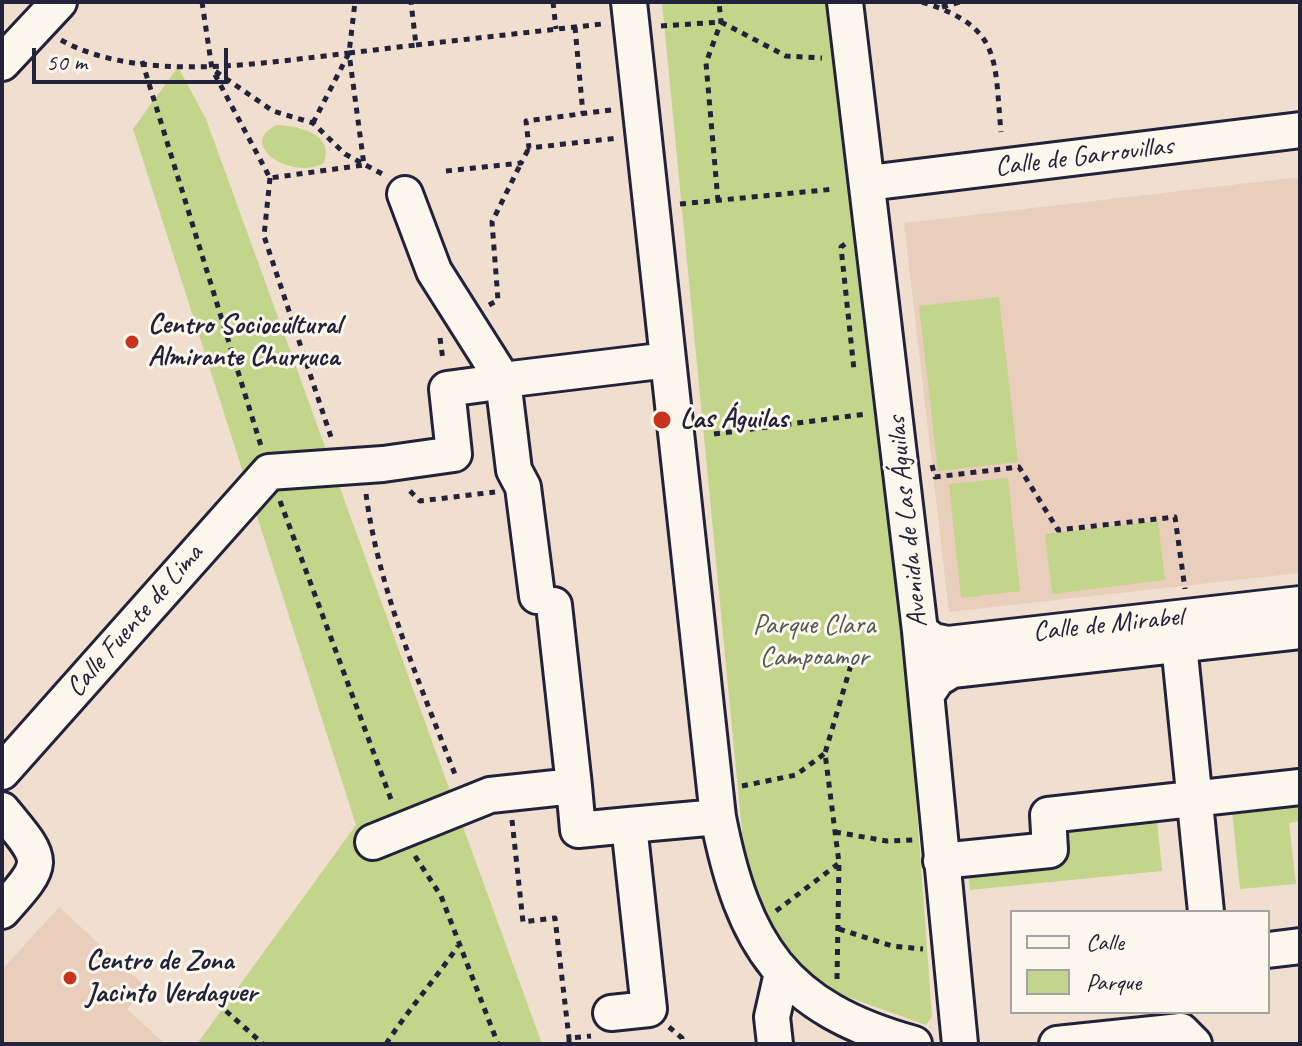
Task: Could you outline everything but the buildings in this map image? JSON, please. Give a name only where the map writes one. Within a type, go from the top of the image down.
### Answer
[{"type":"street","name":"Avenida de Las Águilas","points":[[845,2],[851,186],[920,631],[960,1044]]},
{"type":"street","points":[[622,12],[724,802],[731,878],[759,945],[782,973],[822,1007],[847,1021],[914,1044]]},
{"type":"street","points":[[2,63],[54,18]]},
{"type":"street","name":"Calle de Garrovillas","points":[[851,186],[1300,130]]},
{"type":"street","points":[[397,186],[434,271],[493,382],[514,470],[523,487],[545,600],[578,830],[629,825],[724,802]]},
{"type":"street","points":[[269,472],[362,466],[454,454],[447,389],[668,360]]},
{"type":"street","name":"Calle Fuente de Lima","points":[[2,772],[269,472]]},
{"type":"street","name":"Calle de Mirabel","points":[[920,631],[933,641],[948,644],[1300,604]]},
{"type":"street","name":"Calle de Mirabel","points":[[927,694],[937,679],[952,670],[1300,631]]},
{"type":"street","name":"Calle de Mirabel","points":[[1179,644],[1206,910]]},
{"type":"street","points":[[388,836],[490,795],[574,786]]},
{"type":"street","points":[[941,861],[1050,850],[1048,815],[1300,787]]},
{"type":"street","points":[[2,810],[29,843],[36,863],[33,878],[2,911]]},
{"type":"street","points":[[604,1024],[649,1009],[629,825]]},
{"type":"street","points":[[1270,950],[1300,946]]},
{"type":"street","points":[[775,1044],[772,1017],[782,973]]},
{"type":"street","points":[[1057,1044],[1188,1038]]},
{"type":"path","points":[[202,2],[212,69],[270,178],[264,236],[362,466],[369,519],[399,630],[467,804]]},
{"type":"path","points":[[355,2],[349,53],[364,165]]},
{"type":"path","points":[[411,2],[416,45]]},
{"type":"path","points":[[553,2],[556,29]]},
{"type":"path","points":[[718,201],[706,63],[721,22],[719,2]]},
{"type":"path","points":[[922,2],[940,8],[979,32],[994,53],[1001,132]]},
{"type":"path","points":[[940,8],[960,2]]},
{"type":"path","points":[[54,18],[90,56],[212,69],[575,27],[622,12]]},
{"type":"path","points":[[658,26],[721,22],[786,56],[823,58]]},
{"type":"path","points":[[575,27],[583,114]]},
{"type":"path","points":[[313,123],[349,53]]},
{"type":"path","points":[[142,61],[269,472],[388,836],[441,896],[498,1044]]},
{"type":"path","points":[[212,69],[273,111],[313,123],[345,154],[397,186]]},
{"type":"path","points":[[476,311],[498,300],[492,222],[529,148],[526,121],[624,109]]},
{"type":"path","points":[[529,148],[627,137]]},
{"type":"path","points":[[446,171],[521,163]]},
{"type":"path","points":[[270,178],[364,165]]},
{"type":"path","points":[[676,204],[851,186]]},
{"type":"path","points":[[841,247],[854,370]]},
{"type":"path","points":[[714,434],[873,413]]},
{"type":"path","points":[[917,464],[932,462],[935,477],[1019,467],[1058,530],[1175,517],[1183,586],[1189,595]]},
{"type":"path","points":[[362,466],[420,501],[500,491]]},
{"type":"path","points":[[834,985],[838,974],[839,863],[825,753],[851,665]]},
{"type":"path","points":[[724,802],[765,784],[796,775],[825,753]]},
{"type":"path","points":[[509,793],[523,922],[555,918],[569,1041],[604,1024]]},
{"type":"path","points":[[835,832],[877,840],[913,840]]},
{"type":"path","points":[[771,915],[839,863]]},
{"type":"path","points":[[839,929],[892,946],[925,949]]},
{"type":"path","points":[[386,1044],[405,1012],[416,1006],[458,946]]},
{"type":"path","points":[[226,1011],[263,1044]]},
{"type":"path","points":[[668,1026],[682,1038],[682,1044]]},
{"type":"shaded area","points":[[1300,177],[1300,573],[949,612],[904,223]]},
{"type":"shaded area","name":"Centro de Zona Jacinto Verdaguer","points":[[59,907],[146,987],[127,1009],[165,1044],[2,1044],[2,970]]},
{"type":"green space","name":"Parque Clara Campoamor","points":[[662,2],[829,2],[903,622],[932,1016],[926,1025],[823,988],[805,976],[768,930],[745,862]]},
{"type":"green space","points":[[178,67],[206,119],[542,1044],[197,1044],[356,825],[133,129]]},
{"type":"green space","points":[[277,125],[295,127],[320,138],[326,153],[324,163],[298,167],[273,158],[265,151],[262,142],[266,133]]},
{"type":"green space","points":[[999,297],[1018,462],[938,471],[919,306]]},
{"type":"green space","points":[[1008,478],[1020,591],[961,598],[949,484]]},
{"type":"green space","points":[[1158,521],[1165,580],[1052,594],[1045,534]]},
{"type":"green space","points":[[1300,795],[1300,821],[1289,823],[1296,884],[1240,889],[1231,802]]},
{"type":"green space","points":[[1156,809],[1162,871],[970,890],[967,862],[1056,852],[1053,819]]},
{"type":"place","name":"Centro Sociocultural Almirante Churruca","points":[[132,342]]},
{"type":"place","name":"Las Águilas","points":[[662,420]]},
{"type":"place","name":"Centro de Zona Jacinto Verdaguer","points":[[70,978]]}]
